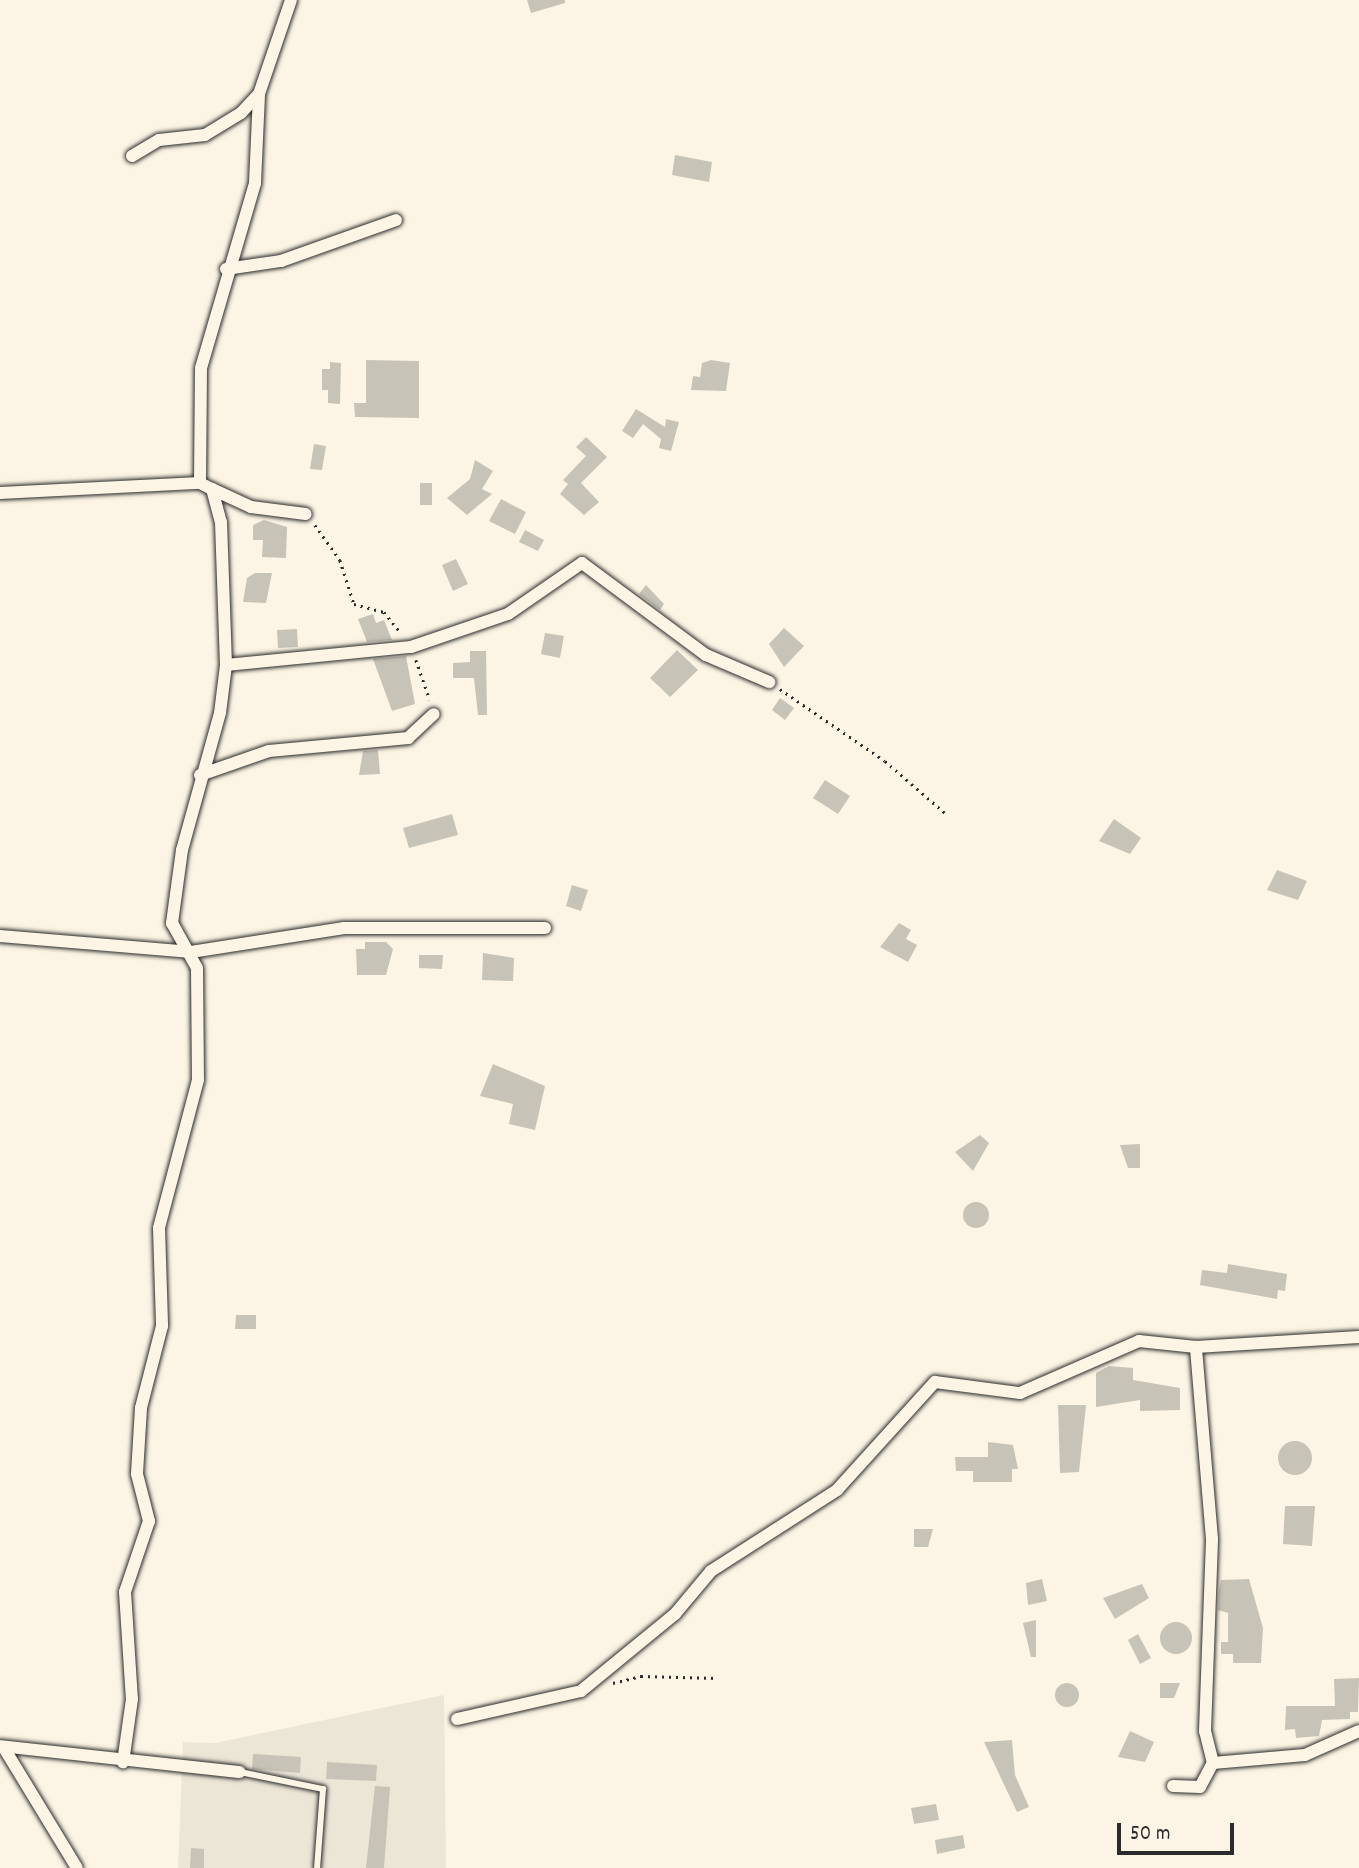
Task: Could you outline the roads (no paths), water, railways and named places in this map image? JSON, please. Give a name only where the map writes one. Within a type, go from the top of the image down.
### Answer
[{"type":"street","points":[[123,1762],[132,1699],[125,1592],[149,1521],[137,1474],[141,1408],[162,1326],[159,1228],[198,1080],[197,968],[191,952],[173,923],[200,775],[220,713],[226,665],[222,522],[206,486],[201,369],[226,270],[255,183],[259,94],[291,0]]},
{"type":"street","points":[[132,156],[159,140],[205,135],[259,94]]},
{"type":"street","points":[[226,270],[281,261],[396,220]]},
{"type":"street","points":[[0,493],[206,486],[251,507],[306,514]]},
{"type":"street","points":[[226,665],[411,647],[508,614],[582,563],[706,655],[769,682]]},
{"type":"street","points":[[200,775],[269,751],[408,738],[434,714]]},
{"type":"street","points":[[0,936],[191,952],[344,928],[545,928]]},
{"type":"street","points":[[457,1719],[581,1691],[675,1614],[711,1571],[837,1490],[935,1382],[1020,1393],[1139,1341],[1196,1348],[1359,1337]]},
{"type":"street","points":[[1173,1786],[1200,1787],[1213,1763],[1205,1731],[1212,1539],[1196,1348]]},
{"type":"street","points":[[1213,1763],[1305,1755],[1359,1731]]},
{"type":"street","points":[[2,1747],[123,1762],[240,1772]]},
{"type":"street","points":[[2,1747],[77,1868]]},
{"type":"lane","points":[[240,1772],[323,1788],[317,1868]]}]
